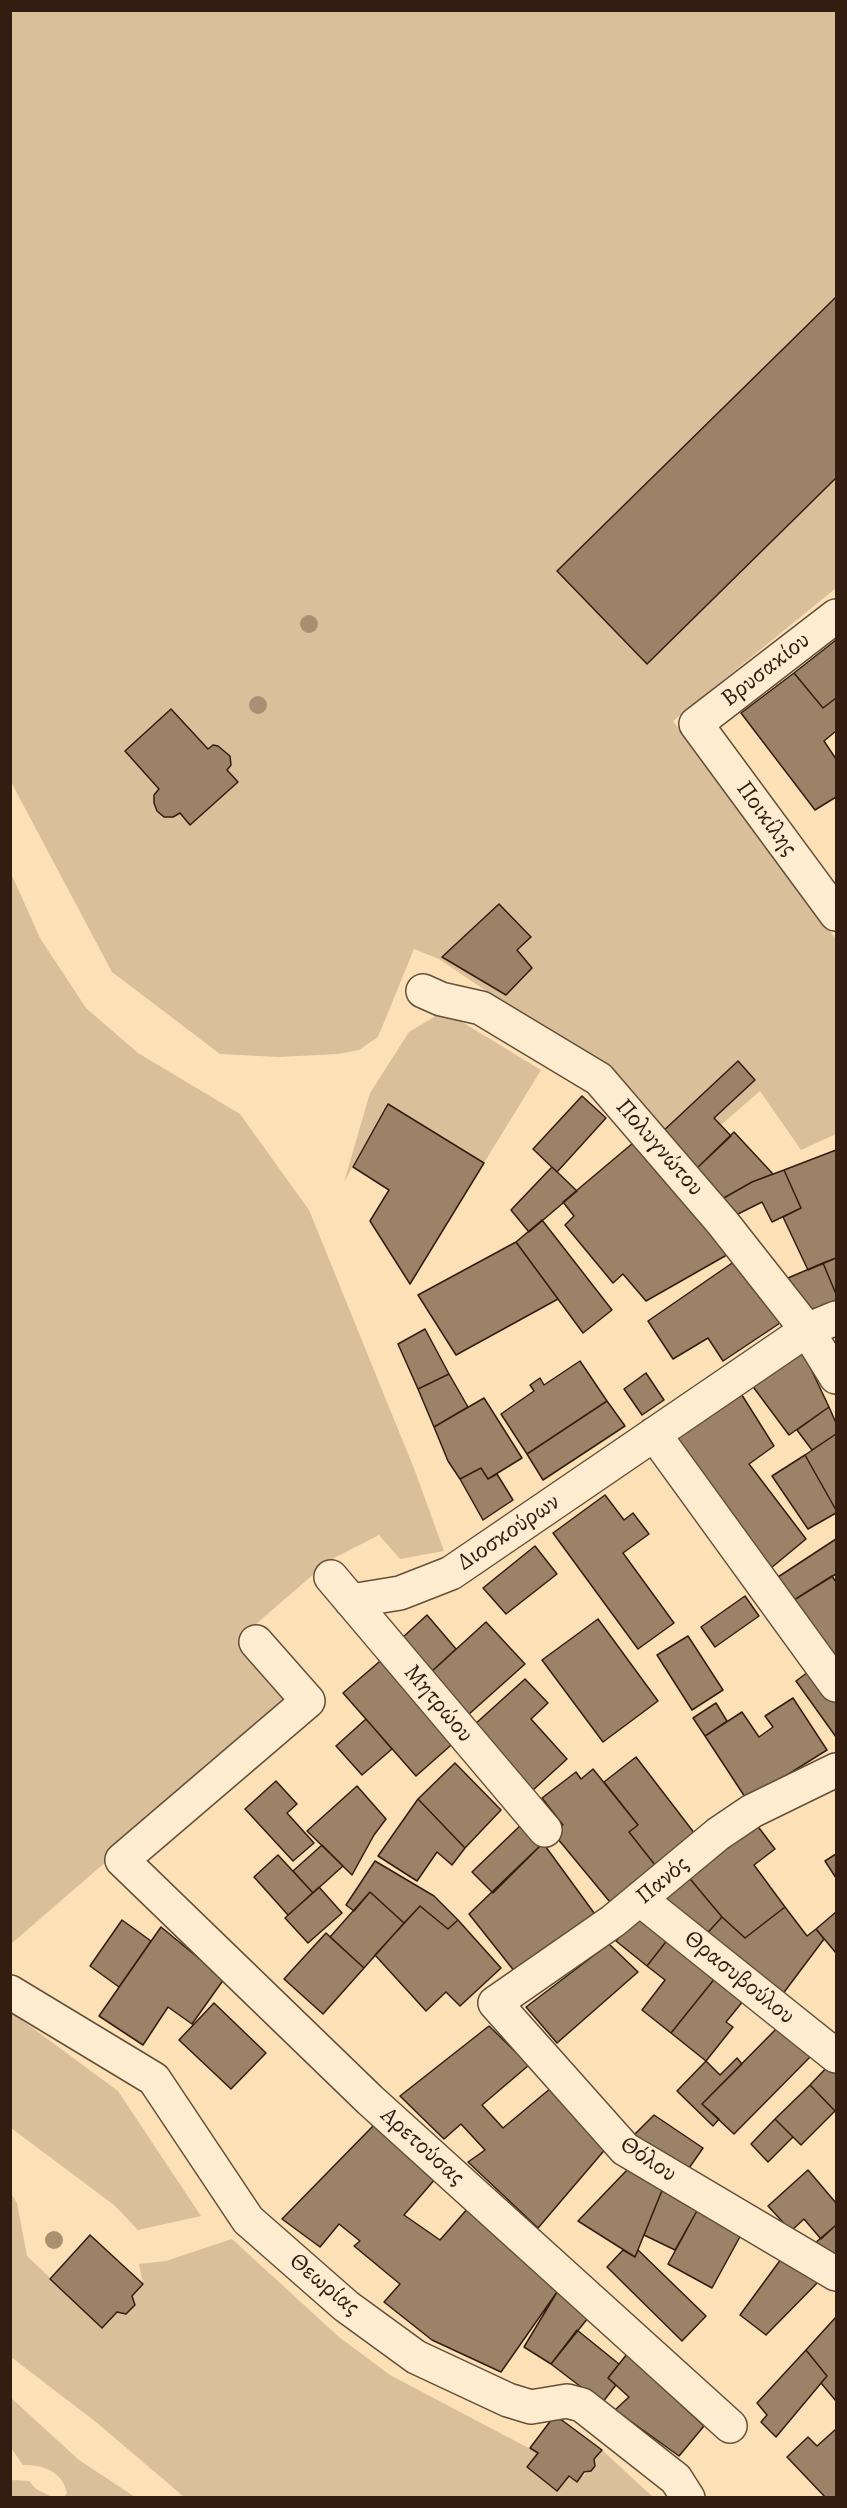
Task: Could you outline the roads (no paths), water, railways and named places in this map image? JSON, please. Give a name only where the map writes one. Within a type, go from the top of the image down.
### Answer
[{"type":"street","name":"Βρυσακίου","points":[[696,724],[837,616]]},
{"type":"street","name":"Ποικίλης","points":[[696,724],[837,914]]},
{"type":"street","name":"Πολυγνώτου","points":[[423,992],[441,999],[481,1008],[599,1079],[722,1222],[822,1324],[837,1377]]},
{"type":"street","name":"Διοσκούρων","points":[[341,1589],[400,1593],[451,1573],[654,1434],[822,1324]]},
{"type":"street","points":[[654,1434],[837,1685]]},
{"type":"street","name":"Μητρώου","points":[[341,1589],[544,1830]]},
{"type":"street","name":"Αρετούσας","points":[[256,1642],[308,1701],[122,1860],[370,2100],[730,2426]]},
{"type":"street","name":"Πανός","points":[[495,2003],[641,1900],[718,1834],[752,1811],[837,1770]]},
{"type":"street","name":"Θρασυβούλου","points":[[641,1900],[835,2051]]},
{"type":"street","name":"Θεωρίας","points":[[10,1992],[154,2079],[248,2220],[346,2306],[416,2357],[508,2400],[531,2406],[567,2401],[582,2405],[676,2479],[688,2498]]},
{"type":"street","name":"Θόλου","points":[[495,2003],[625,2149],[837,2274]]}]
